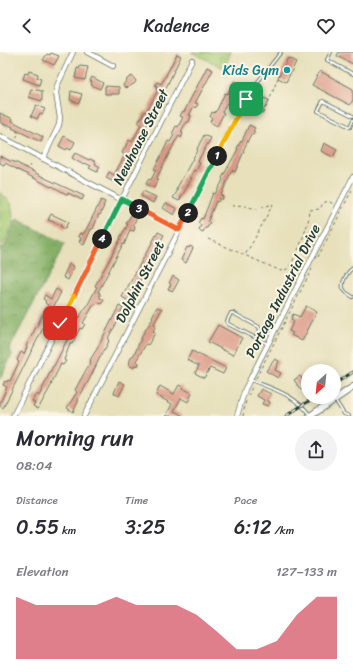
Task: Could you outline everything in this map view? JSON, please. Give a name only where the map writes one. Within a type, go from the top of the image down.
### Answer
[{"type":"main road","points":[[341,395],[353,387]]},
{"type":"main road","points":[[310,416],[328,404]]},
{"type":"street","points":[[44,159],[59,125],[60,110],[56,93],[57,86],[73,52]]},
{"type":"street","points":[[87,52],[113,66]]},
{"type":"street","name":"Newhouse Street","points":[[13,416],[192,60]]},
{"type":"street","name":"Dolphin Street","points":[[84,416],[249,94]]},
{"type":"street","points":[[0,136],[179,230]]},
{"type":"street","name":"Portage Industrial Drive","points":[[237,416],[245,389],[252,380],[268,344],[353,177]]},
{"type":"lane","points":[[249,94],[281,52]]},
{"type":"lane","points":[[331,52],[327,60],[353,74]]},
{"type":"lane","points":[[353,116],[323,101],[318,110],[350,127],[353,120]]},
{"type":"lane","points":[[353,268],[347,274],[343,283],[343,288],[353,297]]},
{"type":"lane","points":[[256,338],[260,330],[259,327],[231,313],[227,321],[228,324],[256,338],[268,344]]},
{"type":"lane","points":[[252,380],[292,398],[303,406],[310,416]]},
{"type":"lane","points":[[338,404],[344,414],[349,416]]},
{"type":"path","points":[[262,97],[256,111],[262,115],[268,104],[279,75],[268,69]]},
{"type":"path","points":[[3,124],[9,127]]},
{"type":"path","points":[[16,131],[19,133],[16,138],[18,139]]},
{"type":"path","points":[[29,165],[33,171]]},
{"type":"path","points":[[243,416],[252,380],[353,188]]},
{"type":"path","points":[[208,239],[281,271],[286,270],[301,242],[307,226],[310,210],[320,209],[323,203],[328,201],[338,207]]},
{"type":"path","points":[[232,206],[242,205],[256,209],[273,204],[245,256]]},
{"type":"green space","points":[[191,52],[231,52],[224,68]]},
{"type":"green space","points":[[0,192],[11,203],[14,222],[3,245],[0,244]]},
{"type":"green space","points":[[17,219],[65,244],[13,342],[10,349],[12,355],[0,379],[0,246],[4,248]]},
{"type":"building","points":[[339,52],[353,52],[353,64],[337,56]]},
{"type":"building","points":[[51,53],[59,56],[54,65],[43,60],[47,54],[50,55]]},
{"type":"building","points":[[177,54],[181,56],[162,96],[124,168],[126,169],[121,178],[123,179],[120,185],[106,178],[109,172],[114,175],[125,155],[122,153],[129,140],[132,142],[141,125],[138,123],[158,90],[156,89],[157,86],[155,86],[157,82],[161,84]]},
{"type":"building","name":"Kids Gym","points":[[288,58],[296,62],[286,82],[278,78]]},
{"type":"building","points":[[80,66],[88,67],[85,80],[75,78],[77,68],[79,69]]},
{"type":"building","points":[[207,67],[213,70],[195,103],[198,104],[196,108],[194,106],[189,115],[191,115],[189,122],[187,122],[181,132],[183,133],[181,138],[179,136],[175,142],[157,177],[158,178],[154,188],[146,184],[148,179],[151,180],[156,170],[154,169],[168,141],[170,142],[174,135],[172,134],[176,126],[178,127],[183,117],[180,116],[183,111],[184,112]]},
{"type":"building","points":[[29,71],[38,74],[37,78],[41,79],[39,85],[23,79],[25,73],[28,74]]},
{"type":"building","points":[[320,71],[353,89],[353,100],[350,105],[312,85]]},
{"type":"building","points":[[132,76],[136,81],[135,83],[125,88],[123,85],[127,79]]},
{"type":"building","points":[[92,77],[103,83],[100,89],[91,85],[92,82],[90,81]]},
{"type":"building","points":[[234,81],[239,84],[239,87],[229,102],[228,101],[217,126],[210,122],[212,118],[210,117],[212,112],[214,113],[217,110],[225,93],[227,94]]},
{"type":"building","points":[[105,86],[119,87],[119,94],[105,94]]},
{"type":"building","points":[[31,89],[42,91],[42,101],[29,97]]},
{"type":"building","points":[[71,91],[82,94],[79,103],[70,100]]},
{"type":"building","points":[[263,98],[269,100],[262,113],[257,110]]},
{"type":"building","points":[[36,105],[45,109],[42,114],[40,113],[37,119],[31,116]]},
{"type":"building","points":[[0,113],[43,137],[41,142],[7,124],[6,125],[0,122]]},
{"type":"building","points":[[249,125],[255,128],[253,131],[255,132],[253,135],[251,134],[235,172],[232,170],[221,195],[223,197],[222,200],[220,198],[218,202],[216,201],[208,221],[210,223],[203,232],[199,230],[201,225],[198,223],[201,218],[203,219],[213,193],[215,194],[221,184],[222,178]]},
{"type":"building","points":[[204,135],[211,138],[200,157],[198,162],[200,163],[196,171],[194,170],[190,178],[192,178],[179,201],[173,198],[178,190],[176,190]]},
{"type":"building","points":[[64,136],[75,142],[71,150],[67,148],[66,150],[59,146]]},
{"type":"building","points":[[324,143],[337,150],[333,157],[321,151]]},
{"type":"building","points":[[75,153],[96,162],[95,164],[100,167],[97,172],[89,168],[91,166],[85,163],[80,163],[72,158]]},
{"type":"building","points":[[0,156],[84,196],[82,200],[68,193],[68,195],[52,186],[51,187],[5,163],[4,165],[0,163]]},
{"type":"building","points":[[143,191],[156,197],[153,203],[141,196]]},
{"type":"building","points":[[101,200],[105,202],[104,206],[84,245],[79,242],[81,238],[78,236],[80,233],[83,234],[86,230]]},
{"type":"building","points":[[166,203],[177,209],[174,215],[163,208]]},
{"type":"building","points":[[51,214],[68,222],[65,229],[60,226],[61,225],[48,220]]},
{"type":"building","points":[[131,215],[137,218],[133,225],[135,227],[134,231],[130,230],[124,245],[123,244],[98,292],[100,293],[100,298],[104,300],[101,304],[97,302],[93,306],[83,323],[85,324],[82,329],[80,328],[72,344],[70,344],[64,360],[66,361],[63,365],[61,364],[38,409],[33,406],[35,403],[32,401],[36,394],[39,396],[77,320],[87,306],[97,287],[95,286],[121,238]]},
{"type":"building","points":[[158,232],[164,235],[147,266],[146,265],[141,273],[143,274],[140,281],[138,280],[134,289],[136,290],[129,301],[122,297]]},
{"type":"building","points":[[190,246],[193,248],[186,263],[181,260],[187,247],[189,248]]},
{"type":"building","points":[[69,264],[74,267],[68,280],[63,277]]},
{"type":"building","points":[[173,276],[179,280],[173,291],[168,289],[171,284],[169,283]]},
{"type":"building","points":[[56,289],[61,292],[3,408],[0,406],[0,403],[7,387],[3,385],[5,381],[10,381],[19,362],[17,360],[21,352],[24,354],[27,347],[26,346],[48,305],[43,299],[45,295],[51,299]]},
{"type":"building","points":[[119,306],[123,308],[116,320],[118,321],[109,336],[109,341],[78,399],[73,412],[67,408],[77,392],[75,390]]},
{"type":"building","points":[[306,306],[317,312],[302,341],[291,335],[293,333],[289,331],[294,321],[291,319],[293,314],[300,317]]},
{"type":"building","points":[[157,307],[162,309],[154,324],[156,325],[153,331],[155,333],[148,345],[146,344],[136,361],[139,363],[138,366],[135,365],[134,368],[129,365],[130,360],[153,318],[152,317]]},
{"type":"building","points":[[218,325],[242,338],[233,355],[208,342]]},
{"type":"building","points":[[192,351],[226,368],[223,374],[210,368],[204,378],[195,373],[199,366],[187,360]]},
{"type":"building","points":[[275,359],[279,361],[275,370],[281,373],[278,378],[266,371]]},
{"type":"building","points":[[300,376],[301,390],[294,380]]},
{"type":"building","points":[[119,381],[125,384],[119,396],[114,393]]},
{"type":"building","points":[[179,385],[192,393],[188,402],[181,398],[174,411],[183,416],[166,416],[172,404],[156,395],[160,386],[174,394]]},
{"type":"building","points":[[261,389],[271,394],[267,400],[270,402],[268,406],[262,404],[264,400],[257,396]]},
{"type":"railway","points":[[341,380],[353,372]]},
{"type":"railway","points":[[286,416],[304,404]]},
{"type":"place","name":"Kids Gym","points":[[287,70]]},
{"type":"route","points":[[60,323],[122,199],[179,230],[246,99]]}]
